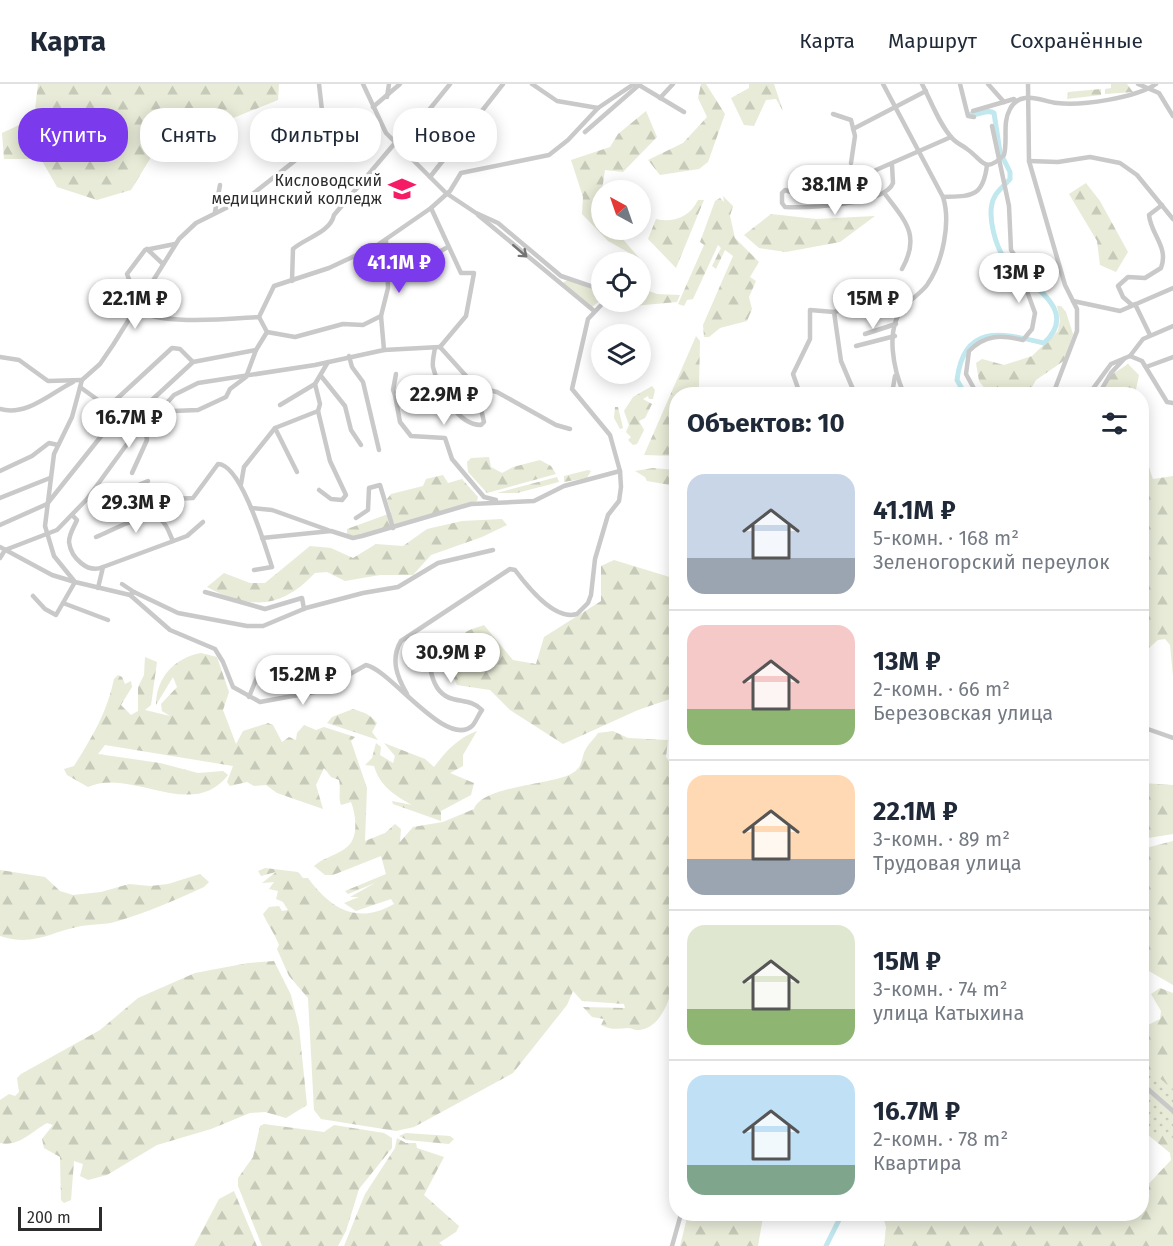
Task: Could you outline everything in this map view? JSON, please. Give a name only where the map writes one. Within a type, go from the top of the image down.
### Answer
[{"type":"street","points":[[0,409],[9,411],[23,408],[80,380],[99,364],[175,244],[189,228],[215,212],[255,193],[310,150],[324,128],[319,84]]},
{"type":"street","points":[[363,84],[386,134],[393,141]]},
{"type":"street","points":[[387,97],[389,84]]},
{"type":"street","points":[[372,107],[400,84]]},
{"type":"street","points":[[429,108],[450,84]]},
{"type":"street","points":[[430,177],[503,84]]},
{"type":"street","points":[[532,84],[557,101],[598,108]]},
{"type":"street","points":[[259,317],[273,286],[350,259],[386,240],[431,208],[447,193],[461,173],[549,155],[577,132],[598,108],[637,84]]},
{"type":"street","points":[[637,84],[684,112]]},
{"type":"street","points":[[585,132],[637,84]]},
{"type":"street","points":[[660,98],[673,84]]},
{"type":"street","points":[[883,84],[943,196],[948,212],[936,265],[927,285],[903,308],[897,324],[892,359],[895,376],[900,387]]},
{"type":"street","points":[[922,84],[951,137],[971,152],[980,163],[987,165],[999,160],[1004,154],[1007,116],[1017,101]]},
{"type":"street","points":[[960,84],[965,112],[968,116],[974,117]]},
{"type":"street","points":[[988,84],[1004,102]]},
{"type":"street","points":[[1028,84],[1029,161],[1065,285],[1077,309],[1077,331],[1056,387]]},
{"type":"street","points":[[1138,84],[1162,96],[1173,116]]},
{"type":"street","points":[[973,111],[1014,99],[1017,101],[1028,98],[1064,103],[1137,95],[1156,84]]},
{"type":"street","points":[[853,129],[926,91]]},
{"type":"street","points":[[833,114],[851,120],[855,146],[851,163]]},
{"type":"street","points":[[973,387],[966,374],[969,351],[985,339],[995,336],[1024,338],[1032,329],[1035,313],[1024,283],[1028,273],[1011,250],[1009,206],[992,126]]},
{"type":"street","points":[[892,165],[892,187],[885,194],[843,204],[795,207],[783,205],[782,193],[785,189],[803,196],[819,194],[892,165],[951,137]]},
{"type":"street","points":[[292,281],[293,249],[321,232],[393,149]]},
{"type":"street","points":[[1029,161],[1058,162],[1090,157],[1120,163],[1137,175],[1173,219]]},
{"type":"street","points":[[415,162],[447,193],[476,213],[556,282],[591,308]]},
{"type":"street","points":[[943,196],[973,196],[983,183],[987,165]]},
{"type":"street","points":[[215,212],[220,184]]},
{"type":"street","points":[[885,194],[904,221],[911,237],[912,248],[902,269]]},
{"type":"street","points":[[1150,335],[1133,305],[1123,297],[1118,286],[1128,277],[1145,278],[1161,268],[1164,260],[1162,247],[1149,215],[1162,205]]},
{"type":"street","points":[[431,208],[460,273],[471,272],[473,280],[466,316],[437,348],[433,366],[442,388],[461,416],[478,425],[484,422],[476,387]]},
{"type":"street","points":[[476,213],[498,223],[561,276],[591,286]]},
{"type":"street","points":[[384,350],[381,316],[388,288],[386,240]]},
{"type":"street","points":[[146,292],[130,282],[127,277],[141,254],[147,249],[175,244]]},
{"type":"street","points":[[426,267],[435,254],[448,248]]},
{"type":"street","points":[[147,249],[163,264]]},
{"type":"street","points":[[556,282],[561,276]]},
{"type":"street","points":[[1073,301],[1115,311],[1173,288]]},
{"type":"street","points":[[798,387],[793,374],[810,339],[810,310],[834,312],[877,301],[896,301],[903,308]]},
{"type":"street","points":[[134,309],[154,316],[190,320],[259,317]]},
{"type":"street","points":[[407,694],[393,656],[401,641],[510,569],[514,570],[536,594],[564,615],[571,616],[583,609],[591,595],[595,559],[608,515],[620,496],[620,471],[607,430],[572,389],[585,327],[592,312]]},
{"type":"street","points":[[834,312],[841,361],[852,387]]},
{"type":"street","points":[[267,332],[295,337],[343,324],[363,325],[381,316]]},
{"type":"street","points":[[259,317],[267,332]]},
{"type":"street","points":[[865,334],[897,324]]},
{"type":"street","points":[[1103,387],[1111,373],[1138,344],[1150,335],[1173,326]]},
{"type":"street","points":[[159,412],[163,415],[173,411],[198,410],[223,399],[230,389],[247,374],[256,350],[267,332]]},
{"type":"street","points":[[856,346],[895,336]]},
{"type":"street","points":[[108,407],[172,348],[180,349],[193,362]]},
{"type":"street","points":[[3,549],[57,530],[87,499],[138,429],[145,427],[174,395],[189,386],[384,350],[437,348],[476,387],[497,392],[556,425],[570,429]]},
{"type":"street","points":[[128,422],[193,362],[256,350]]},
{"type":"street","points":[[349,356],[351,367],[363,382],[379,450]]},
{"type":"street","points":[[1094,387],[1111,364],[1128,356],[1142,361],[1167,402],[1173,404]]},
{"type":"street","points":[[0,357],[20,360],[48,381],[80,380]]},
{"type":"street","points":[[1146,367],[1173,357]]},
{"type":"street","points":[[280,405],[315,384],[328,362]]},
{"type":"street","points":[[396,374],[393,390],[400,422],[411,436],[444,438],[452,459],[489,500],[534,501],[564,486],[620,471]]},
{"type":"street","points":[[321,376],[345,406],[351,430],[361,445]]},
{"type":"street","points":[[893,387],[895,376]]},
{"type":"street","points":[[75,582],[54,556],[45,534],[50,478],[58,445],[72,417],[80,380]]},
{"type":"street","points":[[315,384],[320,404],[318,411],[330,461],[346,495],[342,500],[335,499],[319,490]]},
{"type":"street","points":[[80,387],[138,429]]},
{"type":"street","points":[[395,395],[439,396],[442,388]]},
{"type":"street","points":[[241,484],[244,467],[275,428],[318,411]]},
{"type":"street","points":[[0,525],[47,504],[118,415]]},
{"type":"street","points":[[132,473],[147,440],[145,427]]},
{"type":"street","points":[[275,428],[297,472]]},
{"type":"street","points":[[0,471],[32,456],[49,443],[58,445]]},
{"type":"street","points":[[171,499],[193,498],[203,488],[212,471],[221,464],[241,484],[272,567],[254,570]]},
{"type":"street","points":[[0,498],[50,478]]},
{"type":"street","points":[[87,499],[124,491],[148,481]]},
{"type":"street","points":[[356,518],[369,510],[369,488],[380,485],[393,528]]},
{"type":"street","points":[[250,508],[272,510],[353,538],[471,504],[513,500]]},
{"type":"street","points":[[72,515],[77,520],[70,536],[72,551],[88,568],[96,570],[173,541],[193,532],[203,522]]},
{"type":"street","points":[[96,537],[138,520],[158,519],[164,522],[173,541]]},
{"type":"street","points":[[262,538],[331,531]]},
{"type":"street","points":[[0,558],[3,549]]},
{"type":"street","points":[[3,549],[52,575],[98,588],[132,593],[178,612],[248,626],[270,624],[304,609],[363,593],[398,587],[438,563],[493,550]]},
{"type":"street","points":[[98,588],[103,567]]},
{"type":"street","points":[[33,596],[45,609],[56,615],[75,582]]},
{"type":"street","points":[[122,584],[170,630],[215,650],[223,662],[232,687],[260,702],[320,691],[366,665],[407,694],[431,718],[459,729],[471,727],[482,710],[468,701],[450,699],[434,683],[430,671],[429,648],[434,639]]},
{"type":"street","points":[[205,592],[265,609],[302,598],[304,609]]},
{"type":"street","points":[[63,603],[108,620]]},
{"type":"street","points":[[249,697],[257,677],[308,662]]},
{"type":"street","points":[[1149,729],[1173,738]]},
{"type":"street","points":[[1149,1090],[1173,1111]]},
{"type":"street","points":[[672,1246],[679,1221]]},
{"type":"green space","points":[[38,84],[279,84],[278,100],[258,108],[250,108],[250,111],[238,116],[238,108],[140,108],[140,162],[148,162],[131,190],[97,200],[57,187],[43,162],[128,162],[128,108],[35,108]]},
{"type":"green space","points":[[701,84],[706,84],[725,114],[708,162],[699,169],[660,175],[648,160],[683,143],[707,117],[698,98]]},
{"type":"green space","points":[[749,84],[774,84],[783,111],[776,99],[766,100],[754,126],[744,125],[731,98],[749,88]]},
{"type":"green space","points":[[1111,84],[1127,84],[1133,92],[1105,94],[1105,89],[1111,88]]},
{"type":"green space","points":[[1101,89],[1101,95],[1067,99],[1068,92]]},
{"type":"green space","points":[[646,111],[657,137],[623,172],[605,170],[604,180],[591,180],[591,223],[582,214],[583,197],[571,160],[610,147],[618,134]]},
{"type":"green space","points":[[18,126],[18,159],[4,159],[2,133]]},
{"type":"green space","points":[[1086,183],[1100,201],[1128,252],[1116,272],[1100,265],[1097,241],[1069,194]]},
{"type":"green space","points":[[723,196],[733,206],[730,216],[735,238],[759,262],[750,277],[756,281],[749,297],[752,309],[747,321],[720,328],[709,337],[704,337],[703,325],[733,256],[725,250],[716,269],[712,266],[721,248],[718,245],[693,299],[687,300],[684,306],[678,304],[704,245],[700,242],[715,201],[720,198],[724,202]]},
{"type":"green space","points":[[698,200],[704,200],[676,268],[649,240],[651,240],[651,232],[656,219],[675,219],[686,215]]},
{"type":"green space","points":[[771,214],[816,219],[875,216],[840,242],[786,252],[759,248],[744,235]]},
{"type":"green space","points":[[624,240],[634,252],[628,252],[608,241]]},
{"type":"green space","points":[[567,280],[591,288],[591,306],[563,283]]},
{"type":"green space","points":[[651,292],[680,295],[677,302],[651,304]]},
{"type":"green space","points":[[1057,306],[1061,306],[1066,312],[1073,334],[1065,360],[1036,380],[1032,387],[984,387],[979,381],[976,363],[982,359],[1004,365],[1032,356],[1058,331],[1060,320]]},
{"type":"green space","points":[[696,336],[700,341],[699,386],[674,387]]},
{"type":"green space","points":[[1128,364],[1139,375],[1136,387],[1100,387],[1108,377]]},
{"type":"green space","points":[[652,386],[655,390],[653,399],[649,399],[648,396],[643,399],[652,404],[645,418],[639,421],[644,430],[637,444],[633,445],[628,440],[631,437],[626,432],[629,425],[624,411],[633,397]]},
{"type":"green space","points":[[669,398],[669,456],[644,455]]},
{"type":"green space","points":[[615,407],[618,407],[623,428],[620,429],[614,418]]},
{"type":"green space","points":[[489,457],[491,467],[502,473],[513,467],[540,460],[551,466],[556,474],[487,493],[468,472],[467,462],[471,458]]},
{"type":"green space","points":[[653,468],[669,469],[669,485],[647,481],[635,471]]},
{"type":"green space","points":[[1149,468],[1153,479],[1173,476],[1173,676],[1170,645],[1165,639],[1158,640],[1149,648]]},
{"type":"green space","points":[[591,471],[587,478],[564,482],[564,476]]},
{"type":"green space","points":[[443,475],[448,483],[462,479],[478,497],[477,501],[354,537],[347,534],[347,529],[391,513],[387,499],[391,494],[423,486],[426,479]]},
{"type":"green space","points":[[557,477],[559,482],[517,493],[497,493]]},
{"type":"green space","points":[[502,519],[507,525],[482,537],[431,555],[413,575],[380,575],[345,581],[327,572],[315,573],[290,594],[265,602],[238,600],[207,587],[224,573],[250,583],[265,583],[310,546],[331,548],[353,558],[376,544],[403,546],[427,529],[462,521]]},
{"type":"green space","points":[[614,560],[669,577],[669,699],[638,710],[563,744],[510,710],[490,690],[457,685],[452,672],[451,657],[456,644],[466,632],[484,625],[513,660],[536,664],[544,637],[601,601],[601,566]]},
{"type":"green space","points":[[201,653],[217,657],[229,692],[223,710],[236,744],[243,731],[268,723],[273,725],[282,742],[289,737],[296,740],[297,733],[304,725],[316,730],[324,727],[355,737],[351,741],[367,788],[365,841],[385,833],[395,824],[401,829],[400,842],[413,827],[443,822],[474,809],[480,801],[490,795],[571,774],[578,768],[588,745],[598,733],[613,731],[628,738],[668,740],[666,757],[669,761],[669,1000],[656,1021],[648,1028],[637,1030],[604,1027],[601,1025],[604,1019],[592,1017],[583,1007],[625,1008],[624,1004],[582,1001],[573,991],[567,1005],[513,1073],[414,1127],[396,1131],[321,1119],[314,1110],[308,998],[289,976],[277,949],[279,945],[263,914],[269,907],[279,906],[282,911],[288,910],[283,902],[276,899],[278,891],[269,889],[274,882],[262,883],[276,872],[261,876],[258,871],[265,868],[298,872],[303,878],[308,878],[326,898],[336,905],[357,913],[381,910],[394,904],[391,899],[356,911],[344,903],[359,897],[350,897],[375,883],[348,894],[345,891],[386,874],[381,856],[333,875],[325,875],[314,866],[347,847],[355,832],[351,802],[341,805],[339,780],[331,777],[324,768],[316,785],[323,809],[277,793],[266,785],[254,786],[247,782],[230,786],[227,782],[233,766],[105,745],[98,754],[160,763],[198,773],[223,771],[228,775],[213,788],[197,794],[179,794],[123,783],[105,783],[88,787],[67,775],[64,769],[74,766],[87,745],[103,714],[114,679],[118,675],[122,677],[125,684],[131,681],[132,687],[121,705],[131,715],[138,711],[138,687],[144,675],[145,657],[157,662],[151,705],[145,710],[170,716],[162,711],[161,704],[177,687],[173,677],[156,705],[159,686],[168,671],[183,659]]},
{"type":"green space","points":[[353,709],[369,715],[377,723],[372,732],[378,740],[327,723],[332,717]]},
{"type":"green space","points":[[477,731],[463,755],[463,766],[450,773],[474,783],[471,795],[441,811],[441,821],[393,804],[392,801],[412,805],[388,789],[374,766],[365,765],[372,758],[376,743],[381,747],[380,755],[393,763],[395,756],[384,743],[425,759],[434,767],[453,746],[464,737]]},
{"type":"green space","points":[[1149,783],[1173,785],[1173,834],[1149,838]]},
{"type":"green space","points":[[1173,841],[1173,985],[1149,971],[1149,847]]},
{"type":"green space","points":[[0,870],[45,877],[60,891],[73,895],[101,892],[129,884],[150,886],[168,884],[200,874],[209,882],[204,887],[172,901],[118,921],[81,926],[22,940],[0,936]]},
{"type":"green space","points":[[274,961],[291,995],[299,1027],[307,1105],[286,1118],[265,1112],[250,1113],[211,1129],[157,1145],[107,1175],[88,1180],[80,1176],[83,1164],[74,1161],[71,1200],[64,1203],[61,1200],[60,1157],[44,1148],[42,1139],[53,1125],[47,1123],[19,1141],[0,1143],[0,1100],[9,1094],[15,1096],[19,1092],[17,1078],[21,1074],[100,1030],[138,998],[195,973],[248,963]]},
{"type":"green space","points":[[1160,988],[1173,993],[1173,1246],[884,1246],[884,1221],[1149,1221],[1149,1184],[1171,1160],[1170,1153],[1149,1136],[1149,1024],[1160,1019],[1161,1011],[1151,994]]},
{"type":"green space","points":[[1149,1070],[1173,1089],[1173,1138],[1149,1131]]},
{"type":"green space","points":[[264,1124],[324,1132],[334,1125],[384,1133],[392,1138],[392,1148],[359,1189],[346,1231],[338,1246],[262,1246],[238,1186],[238,1178],[253,1157],[260,1126]]},
{"type":"green space","points":[[406,1133],[450,1136],[454,1139],[449,1144],[407,1140],[399,1136]]},
{"type":"green space","points":[[397,1138],[406,1143],[416,1143],[417,1148],[444,1157],[424,1195],[459,1226],[456,1232],[439,1243],[443,1246],[344,1246],[365,1194],[395,1148]]},
{"type":"green space","points":[[234,1191],[257,1246],[194,1246],[219,1199]]},
{"type":"green space","points":[[686,1221],[762,1221],[758,1246],[680,1246]]},
{"type":"waterway","points":[[961,387],[957,380],[961,362],[968,349],[976,341],[987,336],[999,335],[1044,343],[1054,331],[1057,320],[1055,309],[1048,300],[1010,265],[996,242],[992,222],[992,203],[996,194],[1010,179],[1010,172],[1000,152],[994,113],[988,111],[969,114]]},
{"type":"waterway","points":[[826,1246],[838,1221]]},
{"type":"place","name":"Кисловодский медицинский колледж","points":[[402,189]]}]
